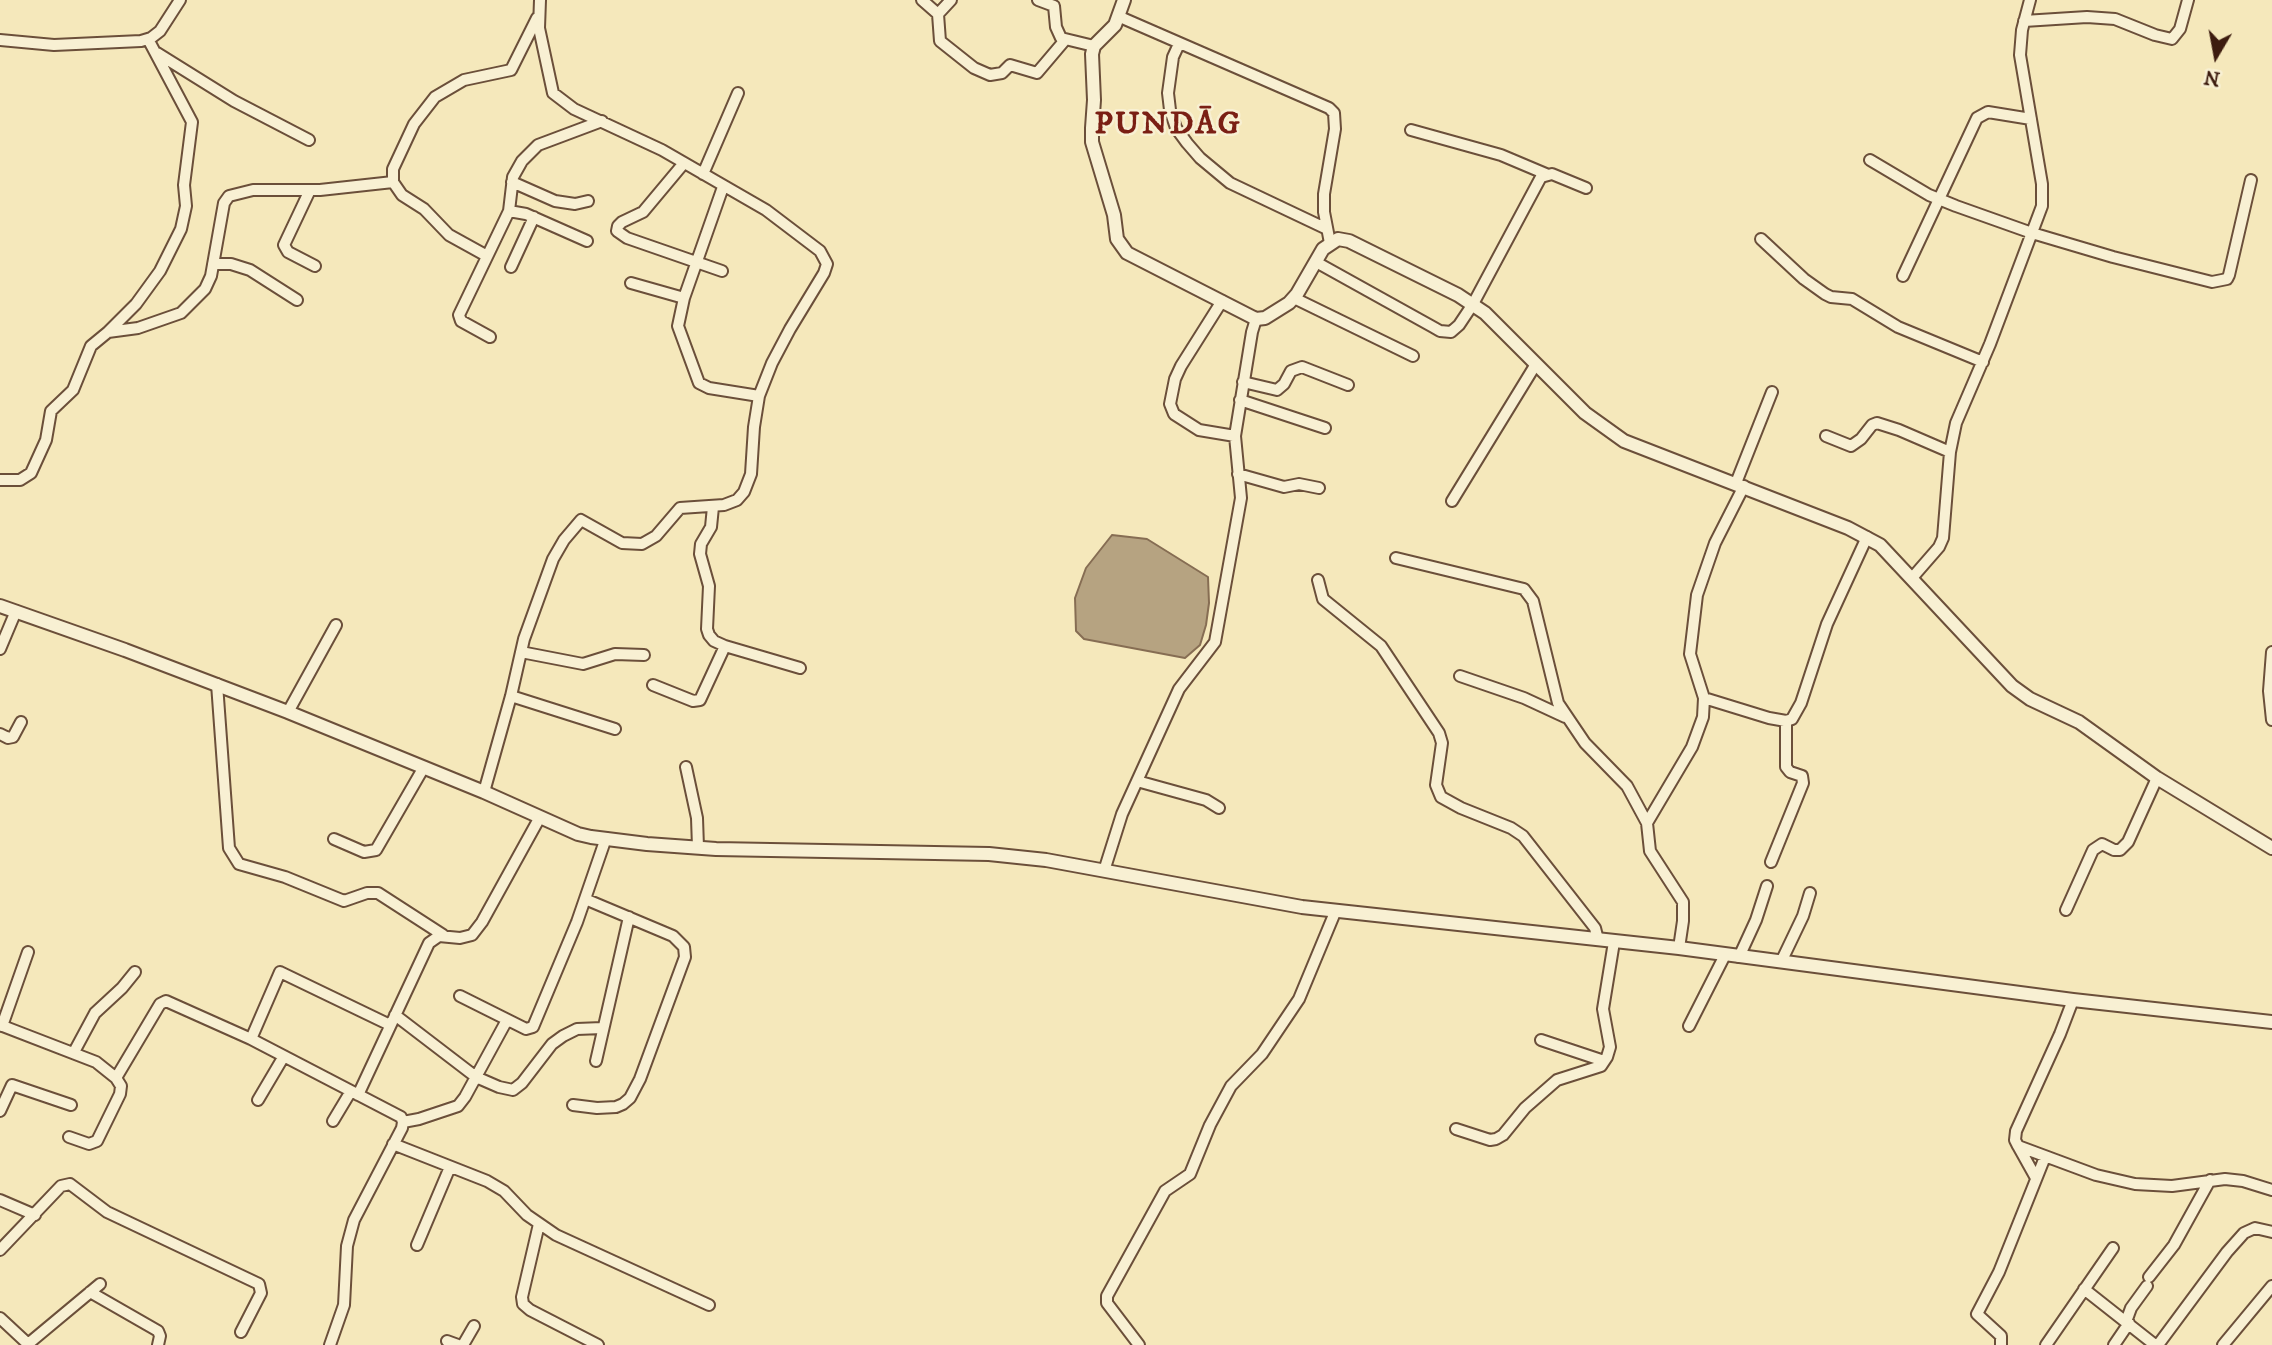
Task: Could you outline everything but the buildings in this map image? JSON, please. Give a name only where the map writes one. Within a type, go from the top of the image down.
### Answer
[{"type":"street","points":[[0,40],[54,45],[148,39],[160,31],[180,0]]},
{"type":"street","points":[[484,792],[521,652],[553,559],[564,540],[580,521],[622,542],[639,545],[656,536],[680,508],[732,504],[747,487],[751,474],[759,396],[784,340],[827,264],[820,251],[766,210],[663,150],[575,109],[553,93],[539,28],[540,0]]},
{"type":"street","points":[[922,0],[938,14],[940,41],[974,68],[990,75],[1002,73],[1010,65],[1037,72],[1065,40]]},
{"type":"street","points":[[938,14],[951,0]]},
{"type":"street","points":[[1038,0],[1054,6],[1058,33],[1065,40],[1094,46]]},
{"type":"street","points":[[1125,0],[1120,18],[1094,46],[1092,54],[1092,142],[1114,215],[1120,246],[1137,260],[1256,319],[1279,311],[1294,298],[1330,243],[1338,239],[1349,241],[1473,304],[1585,413],[1624,440],[1867,537],[1880,545],[2012,687],[2030,699],[2079,722],[2157,778],[2272,848]]},
{"type":"street","points":[[1912,578],[1939,547],[1943,538],[1950,452],[1956,423],[1983,362],[2042,206],[2043,196],[2020,55],[2024,20],[2030,0]]},
{"type":"street","points":[[2024,20],[2087,17],[2115,19],[2172,39],[2180,29],[2188,0]]},
{"type":"street","points":[[487,256],[449,235],[424,209],[402,195],[393,182],[393,169],[422,110],[455,83],[502,73],[514,67],[540,12]]},
{"type":"street","points":[[1120,18],[1329,108],[1334,113],[1335,129],[1324,194],[1324,212],[1330,243]]},
{"type":"street","points":[[0,480],[20,480],[32,472],[46,440],[52,410],[74,390],[91,346],[136,304],[160,271],[181,229],[186,206],[184,185],[192,122],[148,39]]},
{"type":"street","points":[[1179,44],[1173,57],[1168,93],[1176,128],[1187,143],[1200,158],[1230,183],[1327,229]]},
{"type":"street","points":[[155,52],[234,101],[309,140]]},
{"type":"street","points":[[703,174],[738,93]]},
{"type":"street","points":[[1903,276],[1977,118],[1988,112],[2031,119]]},
{"type":"street","points":[[490,337],[461,321],[459,315],[509,211],[512,182],[522,161],[538,145],[601,121]]},
{"type":"street","points":[[1411,130],[1501,155],[1586,188]]},
{"type":"street","points":[[1870,160],[1939,200],[2032,233],[2113,257],[2220,282],[2229,275],[2251,180]]},
{"type":"street","points":[[684,163],[643,212],[622,222],[617,231],[627,238],[722,271]]},
{"type":"street","points":[[1316,262],[1440,331],[1451,332],[1473,304],[1536,185],[1546,174]]},
{"type":"street","points":[[108,332],[138,328],[186,310],[205,289],[213,264],[223,203],[229,196],[253,190],[310,190],[393,182]]},
{"type":"street","points":[[512,182],[555,201],[575,204],[588,201]]},
{"type":"street","points":[[723,187],[684,298],[678,326],[699,383],[709,388],[759,396]]},
{"type":"street","points":[[310,190],[284,245],[288,252],[315,266]]},
{"type":"street","points":[[509,211],[534,218],[587,241]]},
{"type":"street","points":[[511,267],[534,218]]},
{"type":"street","points":[[1761,239],[1804,279],[1831,297],[1852,299],[1905,330],[1983,362]]},
{"type":"street","points":[[213,264],[231,264],[250,270],[297,300]]},
{"type":"street","points":[[631,283],[684,298]]},
{"type":"street","points":[[1294,298],[1413,356]]},
{"type":"street","points":[[1222,301],[1181,366],[1175,379],[1170,404],[1174,414],[1199,430],[1235,436]]},
{"type":"street","points":[[1104,871],[1122,814],[1179,688],[1215,642],[1241,498],[1235,436],[1242,382],[1256,319]]},
{"type":"street","points":[[1452,501],[1536,363]]},
{"type":"street","points":[[1242,382],[1277,390],[1291,371],[1301,367],[1348,385]]},
{"type":"street","points":[[1647,823],[1692,747],[1703,717],[1704,698],[1690,654],[1697,595],[1715,543],[1740,485],[1772,392]]},
{"type":"street","points":[[1240,400],[1325,428]]},
{"type":"street","points":[[1826,436],[1851,446],[1877,423],[1950,452]]},
{"type":"street","points":[[1238,474],[1284,487],[1299,484],[1319,488]]},
{"type":"street","points":[[713,507],[711,527],[701,544],[700,554],[709,594],[707,629],[711,638],[725,646],[800,668]]},
{"type":"street","points":[[1704,698],[1786,721],[1793,719],[1827,624],[1867,537]]},
{"type":"street","points":[[1396,558],[1524,589],[1533,601],[1558,703],[1565,717],[1594,755],[1627,786],[1647,823],[1650,851],[1683,902],[1679,948]]},
{"type":"street","points":[[1318,580],[1323,600],[1381,646],[1439,733],[1442,743],[1436,785],[1441,797],[1523,836],[1595,928],[1598,940]]},
{"type":"street","points":[[0,606],[288,712],[484,792],[578,834],[647,844],[698,847],[848,853],[989,854],[1046,860],[1302,906],[1679,948],[2073,1000],[2272,1022]]},
{"type":"street","points":[[0,649],[16,611]]},
{"type":"street","points":[[288,712],[336,625]]},
{"type":"street","points":[[653,685],[693,701],[700,700],[725,646]]},
{"type":"street","points":[[521,652],[583,664],[615,654],[644,654]]},
{"type":"street","points":[[2272,652],[2269,691],[2272,720]]},
{"type":"street","points":[[1460,676],[1524,698],[1565,717]]},
{"type":"street","points":[[217,684],[229,848],[239,864],[276,874],[344,901],[378,892],[443,936]]},
{"type":"street","points":[[511,696],[615,729]]},
{"type":"street","points":[[1771,862],[1804,782],[1802,776],[1790,772],[1786,767],[1786,721]]},
{"type":"street","points":[[0,734],[13,737],[21,722]]},
{"type":"street","points":[[334,839],[364,852],[376,850],[424,767]]},
{"type":"street","points":[[686,767],[697,818],[698,847]]},
{"type":"street","points":[[2066,910],[2093,850],[2102,844],[2120,849],[2128,842],[2157,778]]},
{"type":"street","points":[[1137,781],[1206,800],[1219,808]]},
{"type":"street","points":[[333,1121],[354,1093],[393,1020],[429,943],[435,937],[469,937],[482,922],[540,817]]},
{"type":"street","points":[[460,996],[528,1030],[537,1023],[586,899],[606,838]]},
{"type":"street","points":[[1689,1026],[1756,920],[1767,886]]},
{"type":"street","points":[[1782,962],[1803,916],[1810,893]]},
{"type":"street","points":[[586,899],[694,948]]},
{"type":"street","points":[[1139,1345],[1107,1303],[1107,1296],[1166,1191],[1190,1174],[1210,1125],[1231,1087],[1262,1054],[1299,999],[1336,910]]},
{"type":"street","points":[[596,1061],[629,917]]},
{"type":"street","points":[[573,1105],[616,1107],[623,1104],[634,1091],[685,957],[680,941]]},
{"type":"street","points":[[1456,1129],[1490,1140],[1496,1139],[1525,1108],[1557,1080],[1601,1066],[1610,1047],[1603,1009],[1614,942]]},
{"type":"street","points":[[28,952],[1,1026],[96,1062],[116,1077],[121,1086],[120,1094],[97,1141],[89,1144],[69,1137]]},
{"type":"street","points":[[74,1052],[95,1013],[135,972]]},
{"type":"street","points":[[251,1039],[280,972],[393,1020],[477,1077],[499,1087],[516,1088],[552,1044],[563,1036],[577,1030],[603,1028]]},
{"type":"street","points":[[2036,1178],[2016,1144],[2016,1131],[2073,1000]]},
{"type":"street","points":[[116,1077],[164,1001],[170,1001],[284,1056],[401,1117],[403,1122]]},
{"type":"street","points":[[330,1345],[344,1305],[347,1246],[354,1220],[403,1122],[458,1106],[477,1077],[507,1020]]},
{"type":"street","points":[[1541,1040],[1604,1061]]},
{"type":"street","points":[[258,1100],[284,1056]]},
{"type":"street","points":[[0,1111],[12,1085],[71,1105]]},
{"type":"street","points":[[393,1144],[487,1181],[504,1191],[539,1224],[563,1238],[709,1305]]},
{"type":"street","points":[[2016,1144],[2096,1175],[2135,1184],[2172,1186],[2210,1180],[2242,1181],[2272,1190]]},
{"type":"street","points":[[2001,1345],[2001,1336],[1977,1314],[1999,1272],[2045,1157]]},
{"type":"street","points":[[417,1245],[450,1167]]},
{"type":"street","points":[[2114,1345],[2148,1281],[2174,1245],[2210,1180]]},
{"type":"street","points":[[0,1250],[61,1186],[70,1185],[107,1212],[259,1284],[261,1293],[241,1332]]},
{"type":"street","points":[[0,1200],[35,1215]]},
{"type":"street","points":[[539,1224],[522,1297],[523,1304],[598,1345]]},
{"type":"street","points":[[2084,1289],[2156,1345],[2244,1233],[2255,1228],[2272,1232]]},
{"type":"street","points":[[2046,1345],[2113,1248]]},
{"type":"street","points":[[0,1318],[28,1344],[100,1284]]},
{"type":"street","points":[[2223,1345],[2272,1286]]},
{"type":"street","points":[[90,1292],[158,1331],[158,1345]]},
{"type":"street","points":[[456,1344],[474,1326]]},
{"type":"shaded area","points":[[1112,535],[1147,539],[1208,577],[1206,625],[1200,645],[1185,658],[1084,639],[1076,631],[1075,598],[1086,568]]},
{"type":"district","name":"PUNDĀG","points":[[1168,126]]}]
